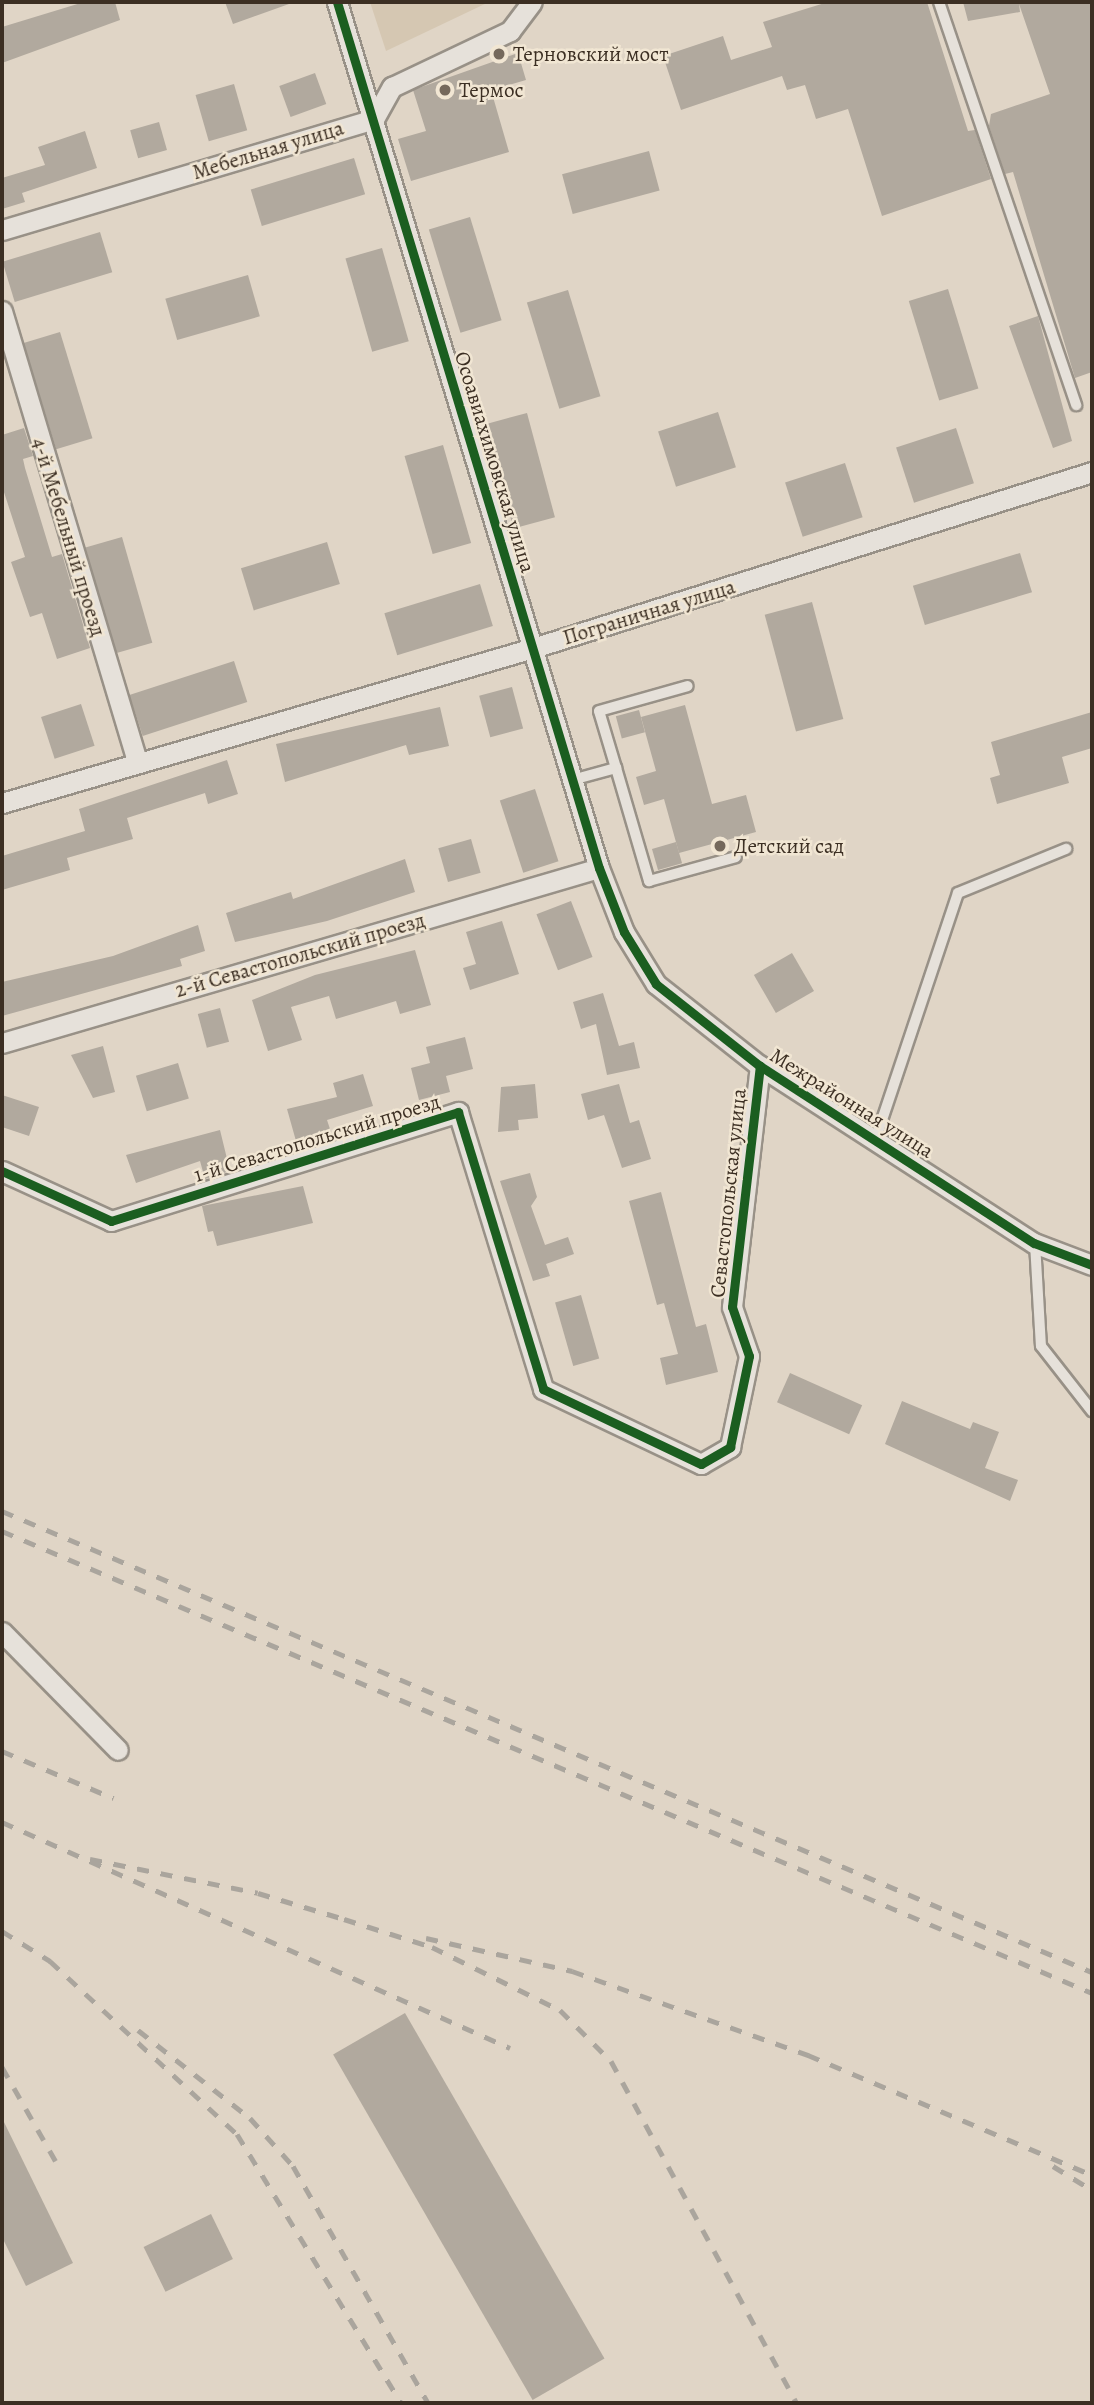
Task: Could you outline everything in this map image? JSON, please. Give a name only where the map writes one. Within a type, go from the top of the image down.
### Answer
[{"type":"street","name":"Осоавиахимовская улица","points":[[337,2],[599,868],[624,932]]},
{"type":"street","points":[[374,119],[391,87],[510,31],[534,2]]},
{"type":"street","name":"Мебельная улица","points":[[2,230],[374,119]]},
{"type":"street","name":"4-й Мебельный проезд","points":[[2,311],[137,762]]},
{"type":"street","name":"Пограничная улица","points":[[2,803],[533,648],[1092,472]]},
{"type":"street","name":"2-й Севастопольский проезд","points":[[2,1043],[599,868]]},
{"type":"street","name":"Межрайонная улица","points":[[624,932],[656,984],[760,1066],[876,1138],[1034,1243],[1092,1265]]},
{"type":"street","name":"Севастопольская улица","points":[[544,1389],[701,1464],[730,1447],[749,1356],[732,1307],[760,1066]]},
{"type":"street","name":"1-й Севастопольский проезд","points":[[2,1171],[111,1221],[458,1112],[544,1389]]},
{"type":"street","points":[[2,1632],[118,1750]]},
{"type":"lane","points":[[939,2],[1076,405]]},
{"type":"lane","points":[[688,686],[599,711],[649,881],[736,857]]},
{"type":"lane","points":[[572,780],[616,768]]},
{"type":"lane","points":[[876,1138],[958,893],[1066,849]]},
{"type":"lane","points":[[1034,1243],[1041,1346],[1092,1411]]},
{"type":"shaded area","points":[[370,2],[489,2],[386,51]]},
{"type":"building","points":[[84,2],[115,2],[120,20],[2,63],[2,27]]},
{"type":"building","points":[[225,2],[288,2],[289,4],[233,24]]},
{"type":"building","points":[[828,2],[927,2],[968,131],[975,130],[991,179],[882,216],[848,109],[816,119],[805,85],[787,90],[782,76],[681,110],[663,56],[723,36],[731,60],[772,47],[763,22]]},
{"type":"building","points":[[963,2],[1092,2],[1092,372],[1075,378],[1013,172],[1005,174],[989,126],[991,114],[1050,94],[1019,4],[1020,12],[968,21]]},
{"type":"building","points":[[518,53],[526,80],[491,90],[509,152],[411,181],[398,139],[426,131],[413,90]]},
{"type":"building","points":[[315,73],[326,104],[291,117],[279,86]]},
{"type":"building","points":[[234,84],[247,130],[209,141],[196,95]]},
{"type":"building","points":[[159,122],[167,150],[138,158],[130,130]]},
{"type":"building","points":[[85,131],[97,168],[22,193],[25,202],[2,209],[2,178],[45,165],[38,147]]},
{"type":"building","points":[[649,151],[660,191],[573,214],[562,174]]},
{"type":"building","points":[[354,158],[365,194],[262,226],[251,190]]},
{"type":"building","points":[[470,217],[502,320],[460,333],[429,230]]},
{"type":"building","points":[[100,232],[112,272],[15,302],[2,262]]},
{"type":"building","points":[[382,248],[409,341],[372,352],[345,258]]},
{"type":"building","points":[[248,275],[260,316],[177,340],[165,299]]},
{"type":"building","points":[[948,289],[978,388],[939,400],[909,301]]},
{"type":"building","points":[[568,290],[600,396],[559,409],[527,303]]},
{"type":"building","points":[[1038,316],[1072,441],[1053,448],[1009,326]]},
{"type":"building","points":[[60,332],[92,438],[56,449],[24,343]]},
{"type":"building","points":[[718,412],[736,467],[676,487],[658,431]]},
{"type":"building","points":[[527,413],[555,517],[513,528],[485,424]]},
{"type":"building","points":[[24,428],[33,456],[23,459],[25,468],[52,557],[62,554],[90,648],[57,659],[42,613],[30,617],[11,562],[25,557],[2,486],[2,435]]},
{"type":"building","points":[[956,428],[974,483],[914,503],[896,447]]},
{"type":"building","points":[[443,445],[471,543],[433,554],[405,456]]},
{"type":"building","points":[[845,463],[863,517],[803,537],[785,482]]},
{"type":"building","points":[[122,537],[152,643],[116,653],[85,547]]},
{"type":"building","points":[[327,542],[340,584],[254,610],[241,568]]},
{"type":"building","points":[[1020,553],[1032,592],[925,625],[913,586]]},
{"type":"building","points":[[480,584],[493,626],[397,655],[384,613]]},
{"type":"building","points":[[812,602],[843,719],[796,732],[765,615]]},
{"type":"building","points":[[234,661],[247,702],[143,736],[129,695]]},
{"type":"building","points":[[512,687],[523,729],[490,737],[479,696]]},
{"type":"building","points":[[81,704],[95,746],[55,759],[41,717]]},
{"type":"building","points":[[685,705],[712,804],[746,795],[756,832],[679,853],[664,799],[644,805],[636,777],[656,771],[641,717]]},
{"type":"building","points":[[440,707],[449,746],[409,755],[406,745],[285,782],[276,744]]},
{"type":"building","points":[[639,710],[645,732],[622,738],[616,716]]},
{"type":"building","points":[[1092,712],[1092,748],[1062,757],[1069,783],[997,804],[990,778],[1000,775],[991,742]]},
{"type":"building","points":[[227,760],[238,794],[208,804],[205,793],[127,818],[133,839],[67,858],[70,870],[2,890],[2,856],[85,831],[79,809]]},
{"type":"building","points":[[535,789],[558,861],[523,873],[500,800]]},
{"type":"building","points":[[471,839],[481,873],[448,882],[438,848]]},
{"type":"building","points":[[676,842],[682,863],[658,870],[652,849]]},
{"type":"building","points":[[405,859],[415,892],[327,921],[235,942],[226,913],[291,892],[293,899]]},
{"type":"building","points":[[571,901],[593,957],[558,970],[536,914]]},
{"type":"building","points":[[502,921],[519,974],[470,990],[463,968],[476,964],[466,932]]},
{"type":"building","points":[[198,925],[205,951],[180,959],[182,966],[2,1016],[2,982],[113,956]]},
{"type":"building","points":[[415,950],[431,1005],[400,1014],[396,1001],[336,1019],[329,996],[291,1007],[302,1040],[268,1051],[252,1000],[315,975]]},
{"type":"building","points":[[792,953],[814,991],[776,1013],[754,975]]},
{"type":"building","points":[[603,993],[619,1046],[634,1042],[640,1068],[607,1075],[596,1024],[581,1029],[573,1002]]},
{"type":"building","points":[[220,1008],[229,1042],[207,1048],[198,1014]]},
{"type":"building","points":[[465,1037],[473,1069],[446,1076],[450,1092],[419,1100],[411,1068],[430,1063],[426,1047]]},
{"type":"building","points":[[103,1046],[115,1092],[93,1098],[71,1055]]},
{"type":"building","points":[[178,1063],[189,1098],[147,1111],[136,1076]]},
{"type":"building","points":[[363,1074],[373,1106],[327,1120],[331,1132],[296,1141],[287,1109],[337,1097],[333,1083]]},
{"type":"building","points":[[535,1084],[538,1118],[518,1120],[519,1130],[498,1132],[501,1087]]},
{"type":"building","points":[[619,1084],[630,1123],[639,1120],[651,1159],[622,1168],[604,1115],[588,1120],[581,1094]]},
{"type":"building","points":[[2,1095],[39,1107],[29,1136],[2,1127]]},
{"type":"building","points":[[220,1130],[230,1171],[205,1179],[200,1161],[136,1183],[126,1155]]},
{"type":"building","points":[[530,1173],[537,1197],[531,1206],[545,1245],[568,1237],[574,1254],[546,1264],[550,1276],[533,1281],[500,1181]]},
{"type":"building","points":[[303,1186],[313,1223],[217,1246],[213,1231],[208,1232],[202,1206]]},
{"type":"building","points":[[661,1192],[696,1327],[706,1324],[718,1372],[666,1385],[660,1358],[678,1354],[664,1303],[657,1305],[629,1201]]},
{"type":"building","points":[[581,1295],[599,1358],[573,1366],[555,1302]]},
{"type":"building","points":[[790,1373],[862,1405],[849,1434],[777,1402]]},
{"type":"building","points":[[902,1401],[970,1429],[973,1422],[999,1432],[985,1468],[1018,1480],[1010,1501],[885,1444]]},
{"type":"building","points":[[405,2013],[605,2359],[533,2400],[333,2054]]},
{"type":"building","points":[[2,2118],[73,2263],[26,2286],[2,2237]]},
{"type":"building","points":[[211,2214],[233,2259],[166,2292],[144,2247]]},
{"type":"railway","points":[[2,1511],[1092,1972]]},
{"type":"railway","points":[[2,1531],[1092,1993]]},
{"type":"railway","points":[[2,1751],[113,1798]]},
{"type":"railway","points":[[2,1822],[510,2048]]},
{"type":"railway","points":[[90,1859],[258,1893],[432,1947],[560,2010],[611,2061],[797,2403]]},
{"type":"railway","points":[[2,1931],[50,1961],[237,2134],[401,2403]]},
{"type":"railway","points":[[426,1938],[572,1971],[808,2055],[1092,2175]]},
{"type":"railway","points":[[138,2030],[250,2118],[293,2166],[428,2403]]},
{"type":"railway","points":[[2,2067],[58,2165]]},
{"type":"railway","points":[[1053,2166],[1092,2190]]},
{"type":"cycle path","points":[[337,2],[599,868],[624,932],[656,984],[760,1066],[1034,1243],[1092,1265]]},
{"type":"cycle path","points":[[2,1171],[111,1221],[458,1112],[543,1389],[701,1464],[730,1447],[749,1356],[732,1307],[760,1066]]},
{"type":"place","name":"Терновский мост","points":[[499,54]]},
{"type":"place","name":"Термос","points":[[445,90]]},
{"type":"place","name":"Детский сад","points":[[720,846]]}]
